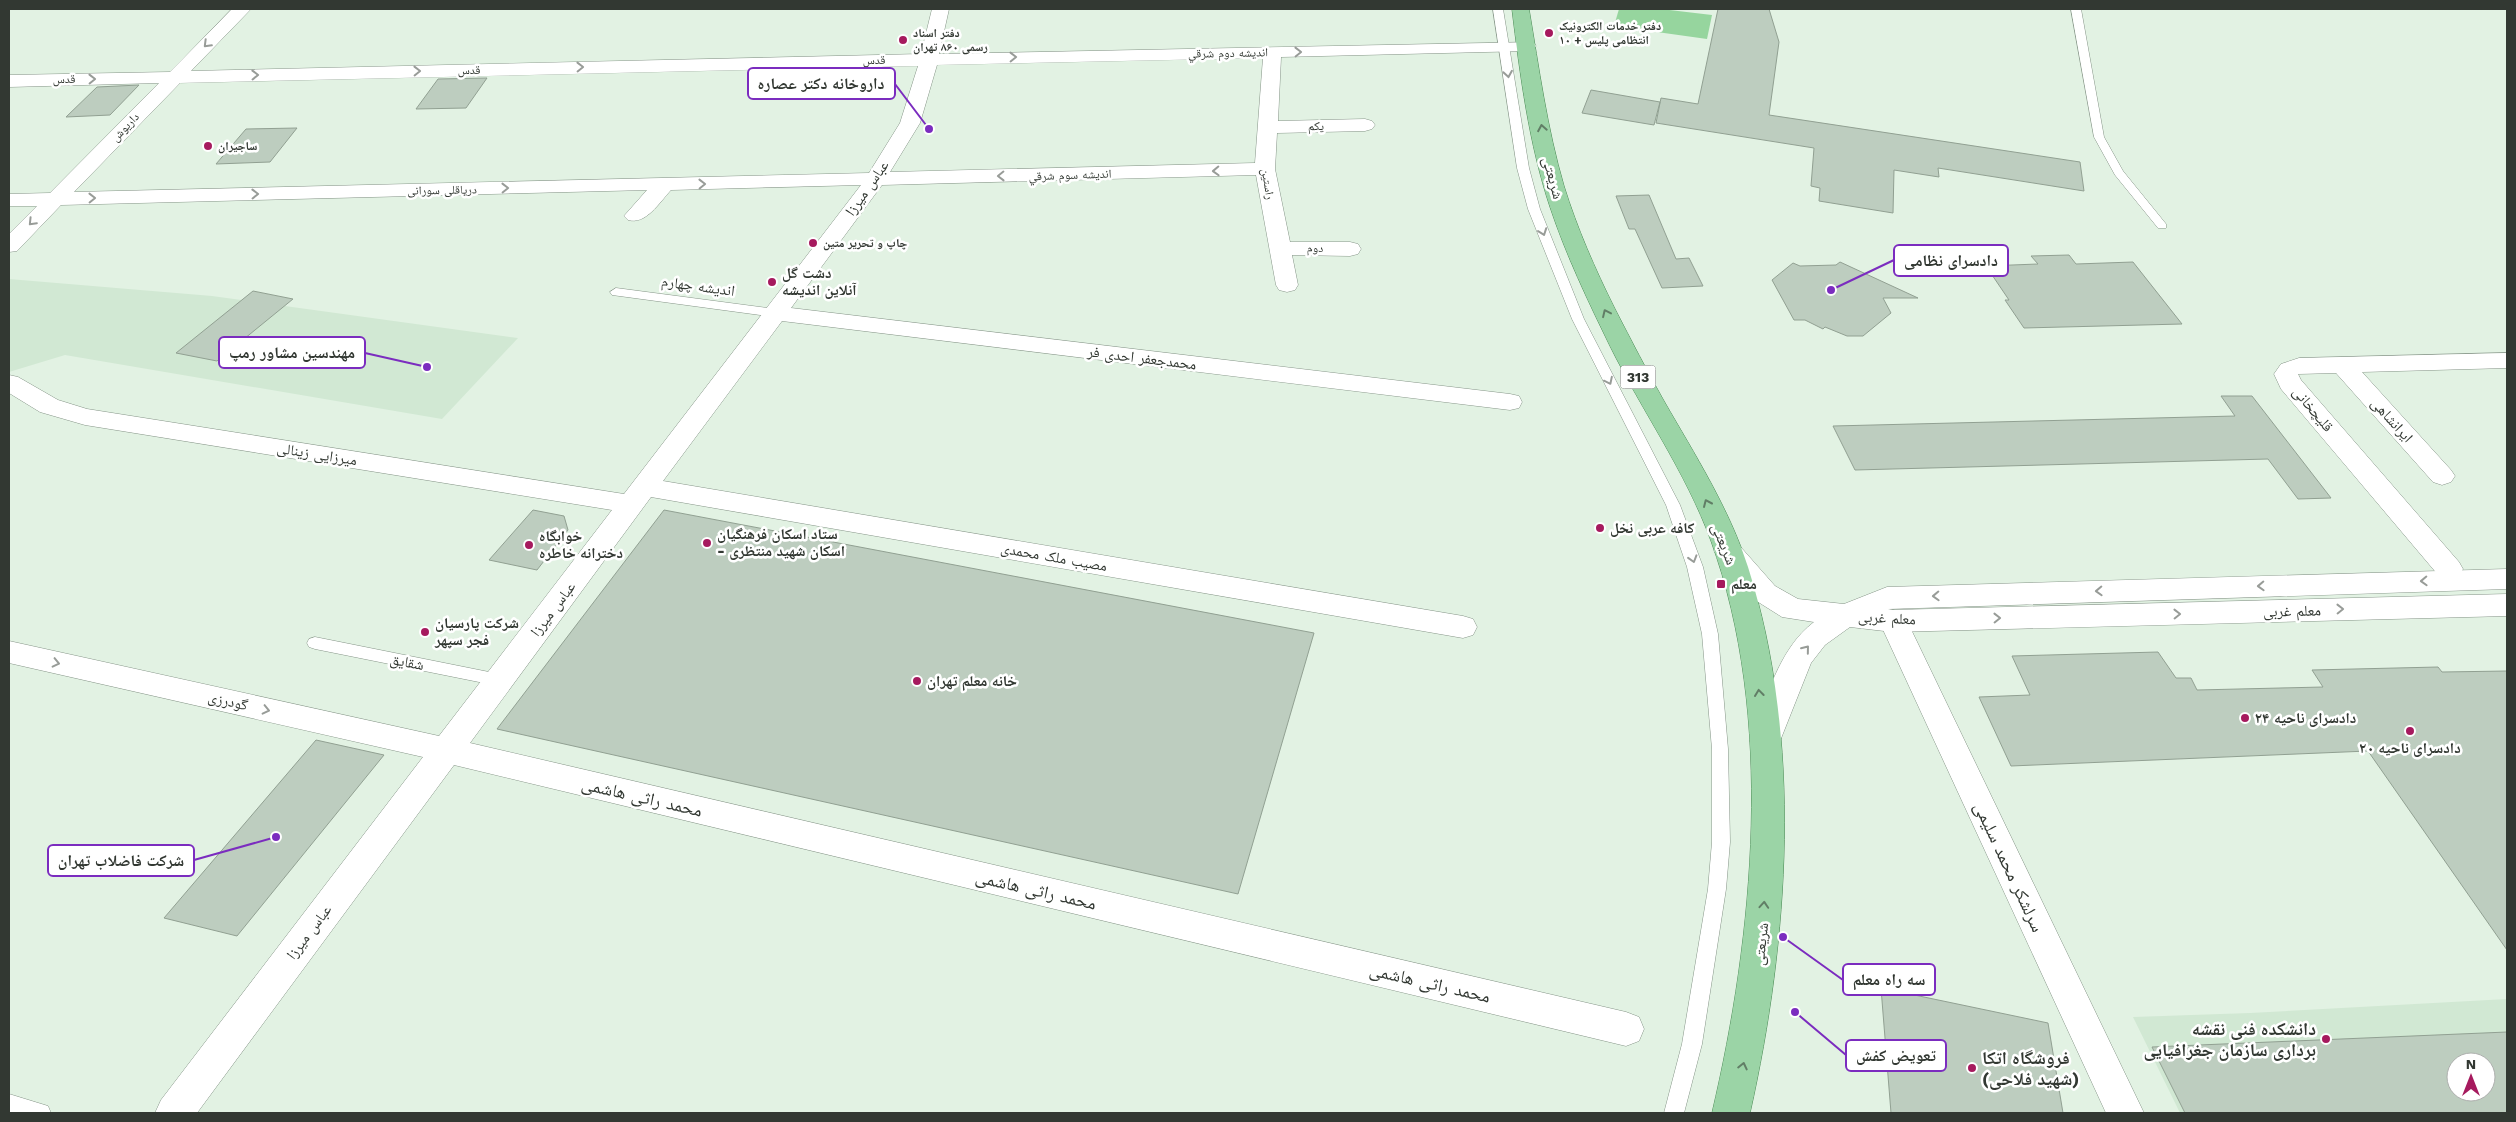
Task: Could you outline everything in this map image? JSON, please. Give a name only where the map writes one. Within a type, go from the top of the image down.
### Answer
[{"type":"main road","name":"شریعتی","points":[[1520,9],[1515,47],[1549,167],[1572,238],[1622,346],[1675,440],[1706,500],[1734,567],[1747,620],[1757,673],[1765,741],[1765,903],[1759,960],[1744,1062],[1731,1113]]},
{"type":"street","name":"داریوش","points":[[9,246],[242,9]]},
{"type":"street","name":"عباس میرزا","points":[[174,1113],[875,180],[910,123],[929,59],[940,9]]},
{"type":"street","name":"انديشه دوم شرقي","points":[[929,59],[1515,47]]},
{"type":"street","name":"راستین","points":[[1272,52],[1265,169],[1287,285]]},
{"type":"street","name":"قدس","points":[[9,81],[929,59]]},
{"type":"street","name":"یکم","points":[[1267,127],[1365,125]]},
{"type":"street","name":"اندیشه سوم شرقي","points":[[875,180],[1265,169]]},
{"type":"street","name":"دریاقلی سورانی","points":[[9,200],[875,180]]},
{"type":"street","points":[[635,216],[664,185]]},
{"type":"street","name":"دوم","points":[[1280,248],[1350,249]]},
{"type":"street","name":"محمدجعفر احدی فر","points":[[775,313],[1510,402]]},
{"type":"street","name":"قلیچخانی","points":[[2449,569],[2290,383],[2286,374],[2289,368],[2299,366],[2506,362]]},
{"type":"street","name":"ایرانشاهی","points":[[2342,364],[2442,476]]},
{"type":"street","name":"میرزایی زینالی","points":[[9,383],[50,406],[85,417],[638,495]]},
{"type":"street","name":"مصیب ملک محمدی","points":[[638,495],[1463,627]]},
{"type":"street","points":[[1728,551],[1765,593],[1780,604],[1792,609],[1844,616]]},
{"type":"street","name":"معلم غربی","points":[[1844,616],[1887,598],[2507,579]]},
{"type":"street","points":[[2128,590],[2143,614]]},
{"type":"street","name":"معلم غربی","points":[[1844,616],[1893,620],[2507,605]]},
{"type":"street","points":[[1765,741],[1798,658],[1815,638],[1844,616]]},
{"type":"street","name":"سرلشکر محمد سلیمی","points":[[1893,620],[2125,1113]]},
{"type":"street","name":"گودرزی","points":[[9,652],[446,750]]},
{"type":"street","name":"محمد راثی هاشمی","points":[[446,750],[1626,1029]]},
{"type":"lane","points":[[1498,9],[1515,47],[1524,168],[1534,209],[1578,319],[1673,505],[1695,567],[1710,634],[1720,749],[1721,842],[1716,899],[1694,1034],[1674,1113]]},
{"type":"lane","points":[[2076,9],[2099,137],[2114,167],[2162,226]]},
{"type":"lane","name":"اندیشه چهارم","points":[[616,292],[775,313]]},
{"type":"lane","name":"شقایق","points":[[315,643],[499,680]]},
{"type":"lane","points":[[9,1104],[41,1113]]},
{"type":"shaded area","points":[[9,279],[212,296],[518,338],[442,419],[65,355],[9,372]]},
{"type":"shaded area","name":"دانشکده فنی نقشه برداری سازمان جغرافیایی","points":[[2507,999],[2507,1113],[2180,1113],[2133,1017],[2250,1013]]},
{"type":"green space","points":[[1619,9],[1661,9],[1712,15],[1707,39],[1614,26]]},
{"type":"building","points":[[1718,9],[1769,9],[1779,42],[1769,115],[2080,162],[2084,191],[1938,168],[1939,177],[1894,170],[1893,213],[1819,201],[1820,188],[1811,186],[1814,148],[1656,123],[1661,98],[1698,104]]},
{"type":"building","points":[[487,78],[466,108],[416,109],[438,79]]},
{"type":"building","points":[[139,85],[110,115],[66,117],[97,87]]},
{"type":"building","points":[[1591,90],[1660,102],[1654,125],[1582,113]]},
{"type":"building","points":[[297,128],[270,162],[216,164],[246,129]]},
{"type":"building","points":[[1649,195],[1676,259],[1689,258],[1703,286],[1662,288],[1635,229],[1629,229],[1616,196]]},
{"type":"building","points":[[2069,255],[2076,264],[2133,262],[2182,324],[2024,328],[2005,300],[2009,300],[1986,266],[2038,264],[2031,256]]},
{"type":"building","points":[[1840,262],[1918,298],[1883,298],[1891,313],[1863,336],[1847,336],[1825,327],[1823,329],[1805,320],[1794,320],[1772,280],[1793,263],[1800,266],[1836,265]]},
{"type":"building","points":[[253,291],[293,299],[217,361],[176,353]]},
{"type":"building","points":[[2221,396],[2252,396],[2331,498],[2298,499],[2268,459],[1855,470],[1833,426],[2235,416]]},
{"type":"building","name":"خوابگاه دخترانه خاطره","points":[[533,510],[564,516],[568,530],[537,570],[489,560]]},
{"type":"building","name":"خانه معلم تهران","points":[[664,510],[1314,633],[1238,894],[497,729]]},
{"type":"building","points":[[2158,652],[2176,678],[2191,678],[2197,690],[2323,687],[2312,670],[2438,667],[2442,672],[2507,671],[2507,950],[2368,751],[2011,766],[1979,697],[2030,695],[2012,656]]},
{"type":"building","points":[[316,740],[384,755],[237,936],[164,918]]},
{"type":"building","name":"فروشگاه اتکا (شهید فلاحی)","points":[[1881,988],[2048,1023],[2063,1113],[1891,1113]]},
{"type":"building","name":"دانشکده فنی نقشه برداری سازمان جغرافیایی","points":[[2507,1032],[2507,1113],[2185,1113],[2152,1047]]},
{"type":"place","name":"دفتر خدمات الکترونیک انتظامی پلیس + ۱۰","points":[[1549,33]]},
{"type":"place","name":"دفتر اسناد رسمی ۸۶۰ تهران","points":[[903,40]]},
{"type":"place","name":"داروخانه دکتر عصاره","points":[[929,129]]},
{"type":"place","name":"ساجیران","points":[[208,146]]},
{"type":"place","name":"چاپ و تحریر متین","points":[[813,243]]},
{"type":"place","name":"دشت گل آنلاین اندیشه","points":[[772,282]]},
{"type":"place","name":"دادسرای نظامی","points":[[1831,290]]},
{"type":"place","name":"مهندسین مشاور رمپ","points":[[427,367]]},
{"type":"place","name":"کافه عربی نخل","points":[[1600,528]]},
{"type":"place","name":"ستاد اسکان فرهنگیان - اسکان شهید منتظری","points":[[707,543]]},
{"type":"place","name":"خوابگاه دخترانه خاطره","points":[[529,545]]},
{"type":"place","name":"معلم","points":[[1721,584]]},
{"type":"place","name":"شرکت پارسیان فجر سپهر","points":[[425,632]]},
{"type":"place","name":"خانه معلم تهران","points":[[917,681]]},
{"type":"place","name":"دادسرای ناحیه ۲۴","points":[[2245,718]]},
{"type":"place","name":"دادسرای ناحیه ۲۰","points":[[2410,731]]},
{"type":"place","name":"شرکت فاضلاب تهران","points":[[276,837]]},
{"type":"place","name":"سه راه معلم","points":[[1783,937]]},
{"type":"place","name":"تعویض کفش","points":[[1795,1012]]},
{"type":"place","name":"دانشکده فنی نقشه برداری سازمان جغرافیایی","points":[[2326,1039]]},
{"type":"place","name":"فروشگاه اتکا (شهید فلاحی)","points":[[1972,1068]]}]
